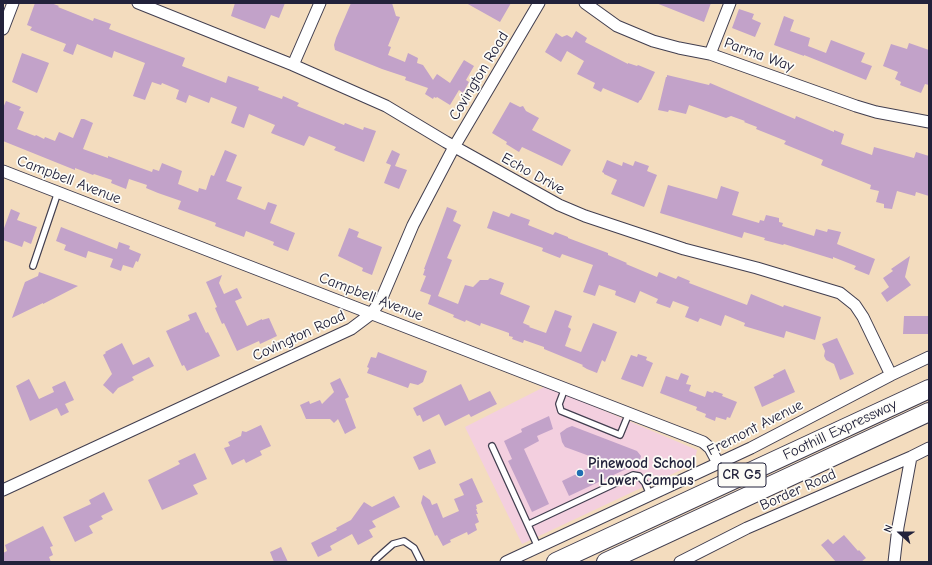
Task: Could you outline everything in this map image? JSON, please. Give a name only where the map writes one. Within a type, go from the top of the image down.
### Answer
[{"type":"highway","name":"Foothill Expressway","points":[[556,562],[929,389]]},
{"type":"highway","name":"Foothill Expressway","points":[[606,562],[929,412]]},
{"type":"street","points":[[3,29],[13,3]]},
{"type":"street","name":"Echo Drive","points":[[138,3],[293,65],[386,106],[454,147],[559,205],[585,216],[684,249],[757,268],[840,293],[848,298],[863,316],[891,374]]},
{"type":"street","points":[[293,65],[320,3]]},
{"type":"street","name":"Covington Road","points":[[3,490],[351,329],[372,314],[381,300],[413,225],[454,147],[539,3]]},
{"type":"street","name":"Parma Way","points":[[585,3],[616,26],[638,35],[679,48],[710,54],[876,112],[929,122]]},
{"type":"street","points":[[710,54],[730,3]]},
{"type":"street","name":"Campbell Avenue","points":[[3,171],[703,442],[710,448],[718,463]]},
{"type":"street","name":"Fremont Avenue","points":[[506,562],[751,448],[891,374],[929,357]]},
{"type":"street","name":"Border Road","points":[[680,562],[747,528],[929,448]]},
{"type":"street","points":[[894,562],[898,527],[911,457]]},
{"type":"lane","points":[[33,266],[58,192]]},
{"type":"lane","points":[[565,388],[559,404],[561,411],[620,435],[629,413]]},
{"type":"lane","points":[[492,446],[529,524],[538,547]]},
{"type":"lane","points":[[529,524],[633,475],[639,476],[645,483],[650,495]]},
{"type":"lane","points":[[374,562],[394,544],[404,541],[414,548],[421,562]]},
{"type":"shaded area","name":"Pinewood School - Lower Campus","points":[[546,386],[697,450],[694,464],[653,483],[645,483],[641,488],[522,544],[465,427]]},
{"type":"building","points":[[35,3],[51,3],[93,21],[94,18],[111,24],[109,29],[185,58],[182,66],[226,83],[228,76],[259,87],[258,90],[282,99],[283,96],[299,103],[297,106],[344,125],[345,123],[363,130],[364,127],[376,131],[364,162],[334,150],[336,147],[309,136],[304,146],[271,133],[275,125],[249,114],[244,128],[231,123],[237,107],[211,97],[209,103],[189,95],[186,103],[176,99],[179,90],[162,83],[161,85],[152,82],[145,100],[133,96],[145,63],[114,51],[112,58],[77,44],[73,55],[63,51],[66,44],[30,30],[32,27],[27,25]]},
{"type":"building","points":[[235,3],[285,3],[279,18],[271,15],[265,29],[231,16]]},
{"type":"building","points":[[351,3],[392,3],[396,16],[400,17],[388,46],[391,47],[388,55],[405,62],[408,53],[418,58],[417,63],[423,65],[433,80],[437,74],[450,83],[464,60],[474,66],[466,80],[469,82],[463,93],[459,90],[450,105],[437,97],[434,97],[433,99],[425,94],[428,88],[405,80],[406,77],[335,50],[334,45],[336,38]]},
{"type":"building","points":[[466,3],[511,3],[500,22]]},
{"type":"building","points":[[656,3],[711,3],[704,22]]},
{"type":"building","points":[[739,9],[754,14],[752,19],[761,23],[755,37],[732,28]]},
{"type":"building","points":[[784,16],[794,20],[790,31],[810,38],[808,46],[826,53],[831,40],[865,53],[861,62],[872,66],[866,80],[804,55],[774,45]]},
{"type":"building","points":[[576,31],[587,38],[585,42],[628,64],[638,65],[655,72],[638,103],[603,88],[601,92],[593,88],[595,83],[577,74],[584,61],[567,51],[561,62],[545,52],[556,33],[562,37],[567,35],[572,38]]},
{"type":"building","points":[[909,43],[929,50],[929,85],[925,84],[921,93],[900,85],[901,82],[895,79],[898,72],[883,66],[891,44],[907,49]]},
{"type":"building","points":[[22,53],[49,63],[37,93],[12,82]]},
{"type":"building","points":[[667,75],[709,85],[710,83],[795,119],[796,116],[834,132],[834,130],[844,134],[841,144],[872,155],[874,147],[914,158],[916,152],[929,156],[929,196],[916,192],[915,196],[897,191],[892,209],[884,208],[884,204],[876,202],[879,191],[870,189],[871,185],[821,165],[823,160],[784,144],[786,141],[756,129],[757,127],[744,122],[745,121],[731,116],[726,118],[689,105],[686,114],[669,110],[668,112],[658,110]]},
{"type":"building","points":[[6,101],[21,107],[19,110],[24,112],[17,129],[44,139],[45,137],[55,141],[59,132],[73,138],[81,119],[84,119],[93,123],[83,149],[108,158],[108,156],[152,172],[153,169],[159,171],[162,163],[182,171],[178,184],[198,192],[199,188],[206,190],[211,175],[214,176],[225,150],[237,155],[226,181],[242,187],[237,199],[265,210],[268,202],[277,205],[270,223],[295,233],[288,251],[273,245],[274,242],[246,231],[244,237],[215,226],[216,223],[178,209],[181,201],[146,188],[147,185],[129,179],[126,189],[111,183],[112,180],[75,168],[75,170],[3,141],[3,108]]},
{"type":"building","points":[[510,102],[520,107],[523,106],[526,111],[539,118],[532,130],[571,150],[562,166],[522,147],[519,152],[506,144],[507,142],[492,133]]},
{"type":"building","points":[[392,150],[400,154],[395,166],[407,170],[399,189],[384,183],[391,165],[386,163]]},
{"type":"building","points":[[607,160],[622,166],[623,162],[633,166],[635,161],[649,166],[647,171],[657,175],[644,207],[611,194],[617,180],[602,172]]},
{"type":"building","points":[[668,185],[717,199],[721,186],[739,192],[732,215],[759,223],[760,220],[764,221],[766,215],[779,218],[779,222],[783,223],[782,226],[814,236],[816,229],[827,232],[828,229],[841,232],[837,244],[875,259],[869,275],[854,269],[856,266],[833,257],[833,259],[784,244],[764,240],[765,238],[744,232],[742,238],[660,213]]},
{"type":"building","points":[[447,207],[457,211],[453,221],[461,225],[447,258],[452,260],[438,296],[458,304],[465,285],[473,287],[480,280],[488,280],[490,278],[504,283],[500,294],[530,306],[523,323],[530,326],[529,327],[546,333],[555,310],[572,316],[568,327],[571,329],[565,346],[581,352],[593,323],[617,332],[605,362],[602,360],[597,373],[587,369],[582,366],[583,365],[544,349],[544,347],[524,340],[523,343],[512,339],[513,337],[509,336],[509,333],[481,323],[480,326],[466,320],[465,322],[453,317],[454,315],[428,304],[431,295],[420,291],[426,276],[423,275],[424,269]]},
{"type":"building","points":[[11,209],[20,213],[17,220],[37,227],[31,244],[24,241],[22,247],[3,240],[3,231]]},
{"type":"building","points":[[493,211],[509,217],[511,213],[530,220],[528,225],[553,235],[555,232],[608,253],[608,255],[627,263],[626,264],[657,277],[659,272],[676,279],[678,276],[690,281],[689,283],[747,305],[751,294],[783,307],[784,305],[821,317],[815,340],[786,331],[784,338],[744,326],[745,323],[725,315],[721,326],[700,318],[698,322],[685,317],[689,307],[673,301],[670,308],[656,303],[658,299],[640,291],[635,303],[615,295],[616,291],[599,285],[595,296],[583,292],[593,265],[562,254],[560,258],[542,251],[543,248],[487,228]]},
{"type":"building","points":[[61,227],[117,249],[119,242],[130,246],[129,249],[141,254],[138,262],[136,261],[133,268],[123,265],[121,271],[110,267],[113,259],[88,251],[86,258],[64,250],[66,245],[56,241]]},
{"type":"building","points":[[349,228],[359,232],[357,237],[382,247],[372,275],[362,271],[363,268],[338,256]]},
{"type":"building","points":[[910,256],[905,277],[911,285],[887,302],[881,293],[889,287],[883,278],[893,271],[891,269]]},
{"type":"building","points":[[39,272],[78,286],[12,318],[25,282],[38,276]]},
{"type":"building","points":[[222,275],[219,283],[224,294],[237,288],[242,298],[235,301],[247,326],[262,319],[269,318],[277,336],[260,344],[259,341],[237,351],[224,323],[222,324],[215,308],[217,307],[206,282]]},
{"type":"building","points":[[196,312],[206,333],[208,332],[220,356],[187,371],[184,365],[182,366],[166,331],[190,320],[188,315]]},
{"type":"building","points":[[904,316],[929,316],[929,334],[903,334]]},
{"type":"building","points":[[837,338],[854,374],[840,380],[834,364],[826,360],[824,356],[825,351],[822,344]]},
{"type":"building","points":[[122,343],[133,365],[149,357],[154,366],[132,377],[134,380],[118,388],[113,394],[103,385],[112,374],[103,355],[106,353],[105,352]]},
{"type":"building","points":[[378,352],[427,371],[423,382],[418,385],[410,383],[408,388],[367,373],[369,368],[367,367],[371,357],[376,358]]},
{"type":"building","points":[[638,354],[647,357],[646,360],[653,363],[643,387],[621,379],[631,355],[637,357]]},
{"type":"building","points":[[785,369],[795,392],[762,407],[754,387],[774,377],[773,375]]},
{"type":"building","points":[[681,373],[689,376],[686,384],[691,385],[689,391],[705,397],[707,391],[713,393],[714,391],[737,402],[730,418],[727,417],[726,420],[716,417],[715,421],[705,417],[706,414],[696,410],[697,407],[660,393],[666,376],[678,380]]},
{"type":"building","points":[[340,378],[349,397],[345,399],[356,428],[345,434],[338,419],[334,423],[330,419],[306,419],[300,405],[309,401],[310,404],[320,400],[322,404],[334,392],[330,383]]},
{"type":"building","points":[[29,379],[39,399],[54,392],[52,387],[65,381],[74,400],[65,404],[69,412],[61,416],[57,408],[30,421],[16,386]]},
{"type":"building","points":[[461,384],[469,401],[490,391],[497,404],[471,417],[469,414],[445,426],[439,414],[423,422],[420,415],[417,416],[413,408]]},
{"type":"building","points":[[549,416],[553,429],[537,436],[539,441],[524,449],[549,504],[532,512],[508,461],[512,459],[504,441],[522,432],[521,429]]},
{"type":"building","points":[[261,425],[271,446],[260,451],[262,455],[246,463],[244,459],[232,465],[224,448],[230,446],[228,442],[241,436],[242,431],[246,432]]},
{"type":"building","points":[[572,426],[637,451],[641,456],[639,463],[569,496],[562,481],[603,461],[565,447],[560,433]]},
{"type":"building","points":[[430,449],[436,463],[419,470],[413,457]]},
{"type":"building","points":[[195,453],[207,479],[193,485],[198,494],[162,510],[148,480],[180,464],[178,461]]},
{"type":"building","points":[[472,478],[483,502],[476,505],[478,514],[476,514],[479,522],[475,524],[477,530],[468,535],[467,532],[450,540],[451,542],[443,546],[437,535],[435,536],[421,503],[423,495],[430,500],[432,505],[437,503],[443,518],[459,511],[454,499],[464,495],[459,484]]},
{"type":"building","points":[[104,492],[113,510],[101,516],[103,519],[89,526],[93,533],[75,542],[63,517],[91,504],[89,500]]},
{"type":"building","points":[[394,496],[400,507],[372,521],[376,527],[369,530],[373,537],[358,545],[352,534],[330,546],[332,550],[318,557],[311,543],[337,530],[336,528],[351,520],[364,502],[372,507]]},
{"type":"building","points":[[43,526],[53,546],[50,547],[53,555],[49,557],[51,562],[3,562],[3,553],[7,551],[5,545]]},
{"type":"building","points":[[844,535],[866,558],[861,562],[836,562],[821,545],[828,539],[833,544]]},
{"type":"building","points":[[281,547],[288,562],[274,562],[270,552]]},
{"type":"place","name":"Pinewood School - Lower Campus","points":[[580,473]]}]
